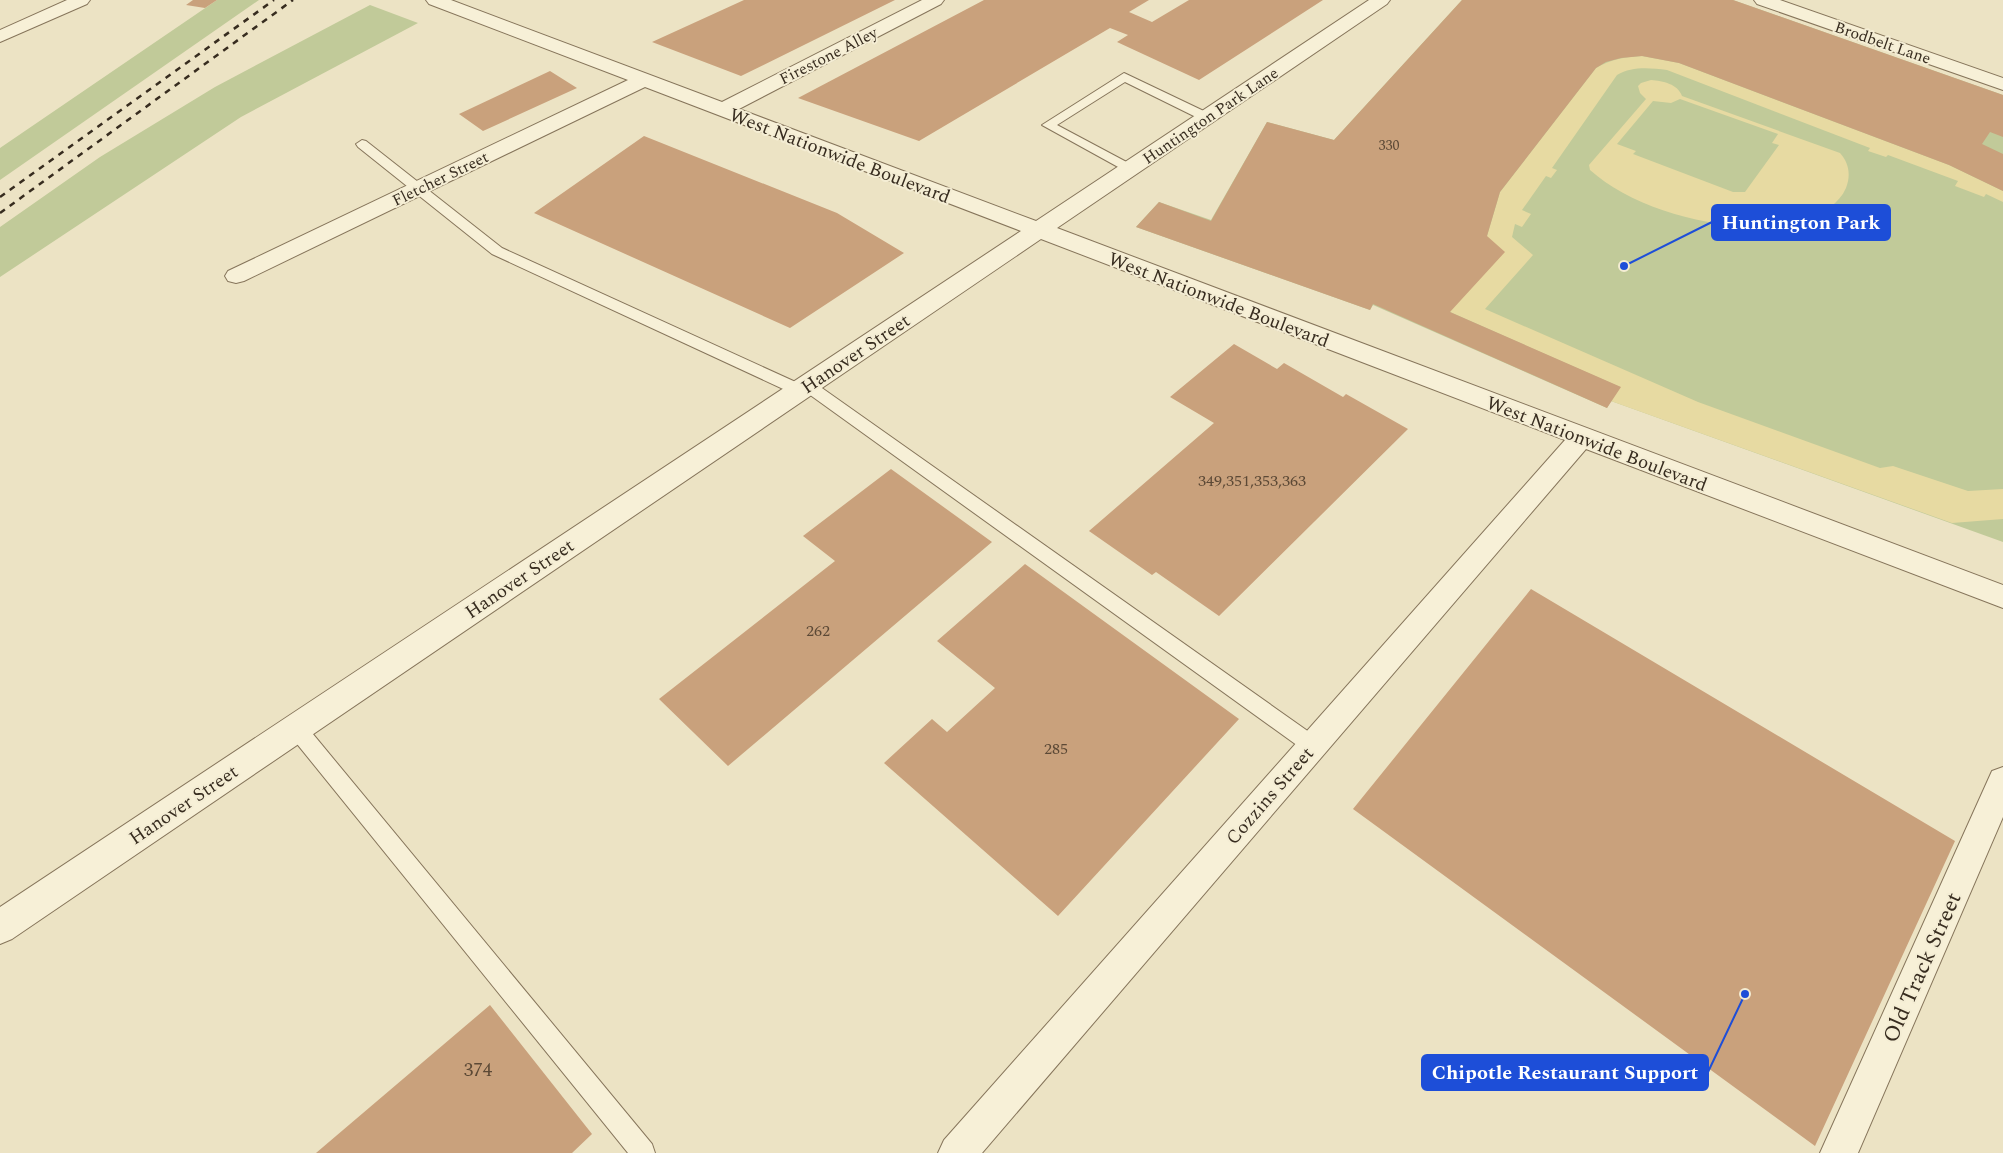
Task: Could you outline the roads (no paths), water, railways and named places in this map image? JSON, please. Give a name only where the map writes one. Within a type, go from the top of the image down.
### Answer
[{"type":"street","points":[[0,37],[82,0]]},
{"type":"street","name":"West Nationwide Boulevard","points":[[435,0],[2003,597]]},
{"type":"street","name":"Firestone Alley","points":[[722,110],[935,0]]},
{"type":"street","name":"Huntington Park Lane","points":[[1038,230],[1381,0]]},
{"type":"street","name":"Brodbelt Lane","points":[[1763,0],[2003,84]]},
{"type":"street","name":"Fletcher Street","points":[[236,276],[644,80]]},
{"type":"street","name":"Hanover Street","points":[[0,927],[1038,230]]},
{"type":"street","name":"Cozzins Street","points":[[957,1153],[1582,437]]},
{"type":"street","name":"Old Track Street","points":[[1839,1153],[2003,781]]},
{"type":"lane","points":[[1129,169],[1048,125],[1124,77],[1206,117]]},
{"type":"lane","points":[[362,144],[496,251],[803,388],[1312,745]]},
{"type":"lane","points":[[296,728],[643,1153]]},
{"type":"railway","points":[[0,197],[274,0]]},
{"type":"railway","points":[[0,213],[293,0]]},
{"type":"place","name":"Huntington Park","points":[[1624,266]]},
{"type":"place","name":"Chipotle Restaurant Support","points":[[1745,994]]}]
